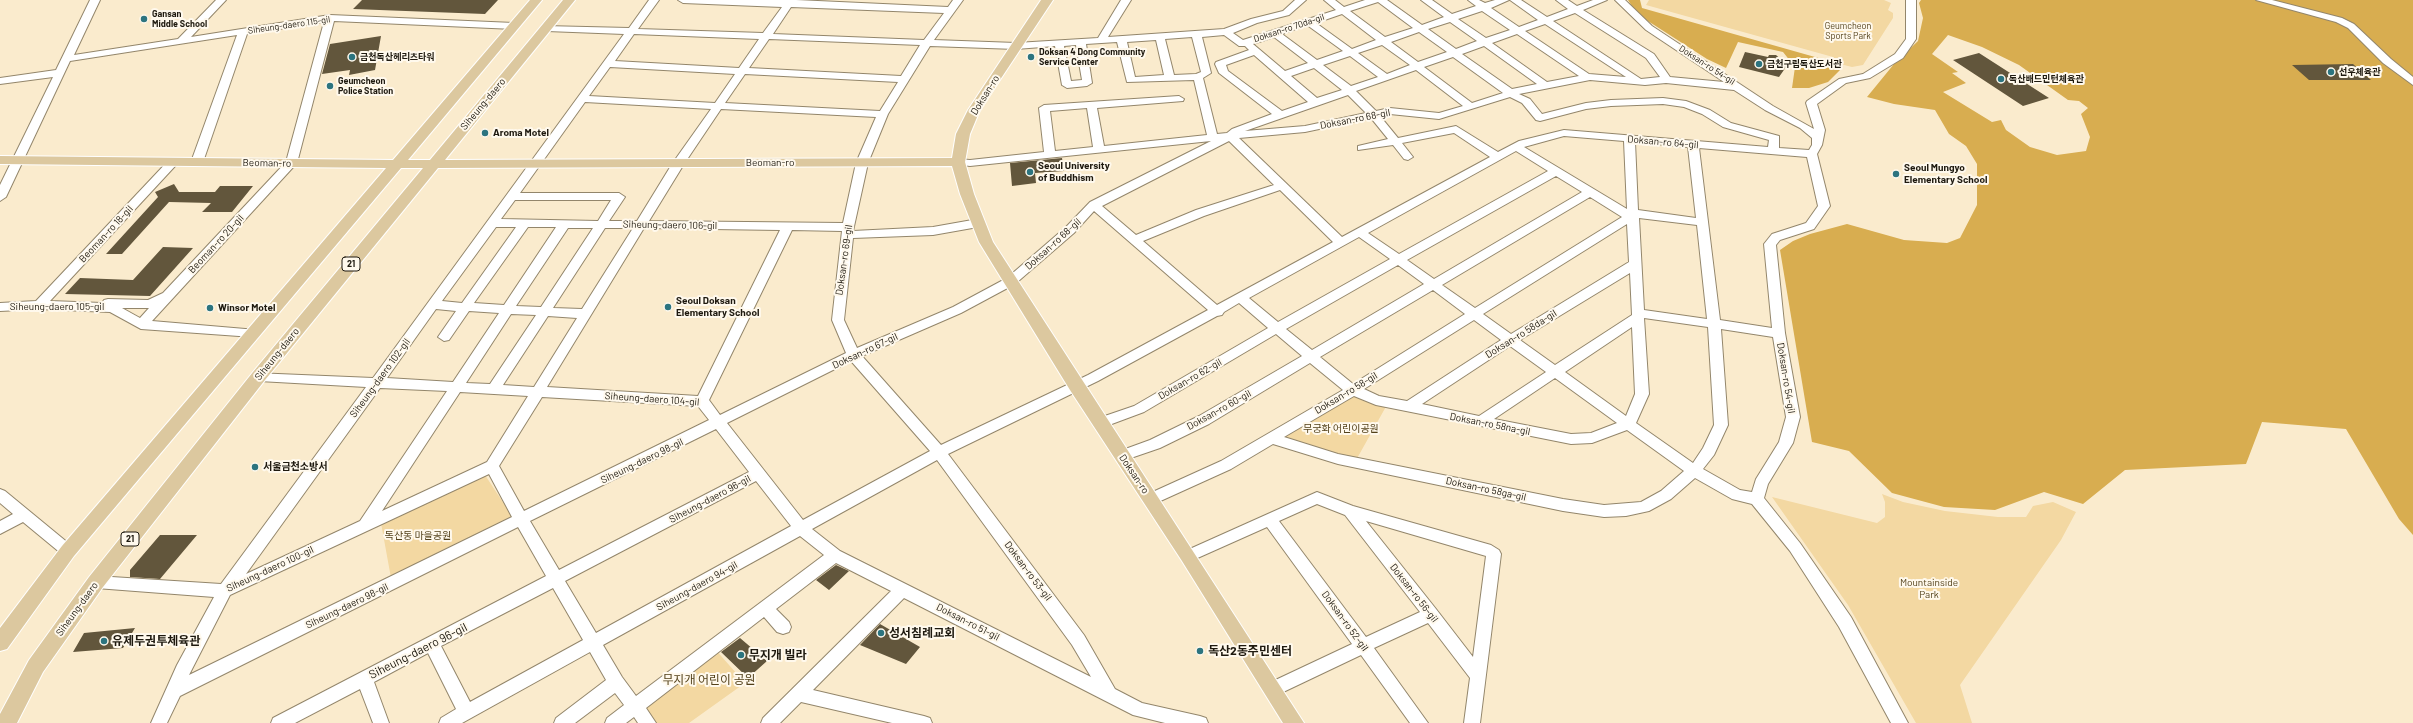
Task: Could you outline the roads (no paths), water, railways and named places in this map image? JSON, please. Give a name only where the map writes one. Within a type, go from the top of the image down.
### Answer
[{"type":"main road","points":[[0,643],[68,551],[536,0]]},
{"type":"main road","name":"Siheung-daero","points":[[6,723],[36,666],[96,582],[259,376],[569,0]]},
{"type":"main road","name":"Doksan-ro","points":[[1048,0],[974,110],[963,134],[958,162],[978,223],[986,242],[1076,386],[1188,556],[1294,723]]},
{"type":"main road","name":"Beoman-ro","points":[[0,160],[397,164],[958,162]]},
{"type":"street","points":[[0,197],[95,0]]},
{"type":"street","points":[[181,41],[221,0]]},
{"type":"street","points":[[534,164],[654,0]]},
{"type":"street","points":[[684,0],[789,2],[951,10]]},
{"type":"street","points":[[862,163],[883,114],[927,42],[958,0]]},
{"type":"street","points":[[1101,41],[1126,0]]},
{"type":"street","points":[[547,28],[766,35],[1016,46],[1226,32],[1254,21],[1286,14],[1301,0]]},
{"type":"street","points":[[1329,0],[1470,106]]},
{"type":"street","name":"Doksan-ro 70da-gil","points":[[1246,42],[1374,0]]},
{"type":"street","points":[[1381,0],[1510,93],[1526,101],[1540,118],[1557,134]]},
{"type":"street","points":[[1426,0],[1545,85]]},
{"type":"street","points":[[1473,0],[1587,77]]},
{"type":"street","points":[[1284,76],[1504,0]]},
{"type":"street","points":[[1515,0],[1639,81]]},
{"type":"street","points":[[1561,0],[1650,56],[1664,73],[1666,80]]},
{"type":"street","points":[[958,162],[970,163],[1230,136],[1236,131],[1315,102],[1602,0]]},
{"type":"street","name":"Doksan-ro 54-gil","points":[[1620,0],[1649,28],[1770,108],[1804,126],[1818,137]]},
{"type":"street","points":[[1812,154],[1817,145],[1820,130],[1811,103],[1843,81],[1866,76],[1899,56],[1911,39],[1911,0]]},
{"type":"street","points":[[2261,0],[2320,14],[2351,26],[2387,61],[2413,82]]},
{"type":"street","points":[[648,723],[636,705],[616,682],[522,521],[492,466],[678,164],[789,2]]},
{"type":"street","points":[[291,163],[330,18]]},
{"type":"street","name":"Siheung-daero 115-gil","points":[[66,59],[330,18],[514,26]]},
{"type":"street","points":[[1309,22],[1385,77]]},
{"type":"street","points":[[197,162],[243,31]]},
{"type":"street","points":[[1226,32],[1237,42],[1246,42]]},
{"type":"street","points":[[1275,33],[1349,90],[1372,113],[1408,157]]},
{"type":"street","points":[[1121,39],[1131,80],[1198,77],[1206,73],[1196,34]]},
{"type":"street","points":[[1160,37],[1170,78]]},
{"type":"street","points":[[1059,44],[1067,85],[1087,84],[1081,42]]},
{"type":"street","name":"Doksan-ro 70da-gil","points":[[1246,42],[1315,102]]},
{"type":"street","points":[[1256,51],[1220,64],[1224,73],[1280,115]]},
{"type":"street","points":[[607,64],[904,79]]},
{"type":"street","points":[[0,81],[59,73]]},
{"type":"street","points":[[1198,77],[1213,138]]},
{"type":"street","name":"Doksan-ro 68-gil","points":[[1011,281],[1070,230],[1094,205],[1150,174],[1230,136],[1304,129],[1372,113],[1390,111],[1439,116],[1510,93],[1587,77],[1639,81],[1666,80],[1740,87]]},
{"type":"street","points":[[581,99],[883,114]]},
{"type":"street","points":[[1050,155],[1044,108],[1179,99]]},
{"type":"street","points":[[1540,118],[1586,106],[1611,103],[1663,101],[1686,104],[1706,112],[1726,125],[1775,138],[1773,151]]},
{"type":"street","points":[[1091,104],[1099,149]]},
{"type":"street","points":[[1362,148],[1456,129],[1498,157]]},
{"type":"street","name":"Doksan-ro 64-gil","points":[[939,452],[1076,386],[1218,312],[1517,147],[1557,134],[1812,154]]},
{"type":"street","points":[[1230,136],[1342,244]]},
{"type":"street","points":[[1627,424],[1633,417],[1642,394],[1629,139]]},
{"type":"street","name":"Doksan-ro 58ga-gil","points":[[1270,438],[1338,459],[1368,466],[1604,511],[1644,507],[1666,495],[1694,471],[1709,451],[1721,425],[1721,390],[1715,324],[1693,145]]},
{"type":"street","points":[[1517,147],[1626,214],[1638,214],[1702,222]]},
{"type":"street","name":"Doksan-ro 54-gil","points":[[1757,500],[1761,483],[1786,442],[1792,428],[1793,417],[1779,333],[1770,244],[1776,237],[1810,226],[1816,220],[1824,206],[1812,154]]},
{"type":"street","name":"Beoman-ro 18-gil","points":[[39,305],[174,162]]},
{"type":"street","name":"Beoman-ro 20-gil","points":[[141,326],[291,163]]},
{"type":"street","name":"Doksan-ro 69-gil","points":[[862,163],[848,231],[838,320],[853,356],[939,452]]},
{"type":"street","name":"Siheung-daero 102-gil","points":[[158,723],[225,591],[534,164]]},
{"type":"street","name":"Doksan-ro 62-gil","points":[[1101,423],[1139,409],[1277,328],[1556,171]]},
{"type":"street","points":[[1134,240],[1200,213],[1282,186]]},
{"type":"street","name":"Doksan-ro 60-gil","points":[[1122,456],[1155,444],[1204,420],[1434,286],[1590,192]]},
{"type":"street","points":[[494,389],[619,198],[511,196]]},
{"type":"street","points":[[1094,205],[1218,312]]},
{"type":"street","name":"Doksan-ro 58-gil","points":[[1151,499],[1226,465],[1353,390],[1633,215]]},
{"type":"street","name":"Siheung-daero 106-gil","points":[[491,223],[788,226],[848,231]]},
{"type":"street","points":[[848,231],[933,231],[978,223]]},
{"type":"street","points":[[444,337],[524,224]]},
{"type":"street","points":[[366,524],[564,224]]},
{"type":"street","points":[[702,401],[788,226]]},
{"type":"street","points":[[1361,233],[1694,471],[1737,495],[1757,500],[1795,547],[1845,622],[1900,723]]},
{"type":"street","name":"Doksan-ro 58da-gil","points":[[1408,407],[1510,340],[1635,264]]},
{"type":"street","name":"Doksan-ro 67-gil","points":[[720,423],[853,356],[957,310],[1011,281]]},
{"type":"street","points":[[90,306],[109,303],[149,304],[170,294]]},
{"type":"street","points":[[1242,299],[1353,390]]},
{"type":"street","name":"Siheung-daero 105-gil","points":[[0,307],[39,305],[112,308],[127,314],[141,326]]},
{"type":"street","points":[[432,305],[586,314]]},
{"type":"street","points":[[1479,422],[1638,315],[1779,333]]},
{"type":"street","points":[[141,326],[253,333]]},
{"type":"street","name":"Siheung-daero 104-gil","points":[[259,376],[702,401],[801,528]]},
{"type":"street","name":"Doksan-ro 58na-gil","points":[[1353,390],[1376,400],[1479,422],[1571,439],[1592,438],[1627,424]]},
{"type":"street","name":"Siheung-daero 98-gil","points":[[173,691],[720,423]]},
{"type":"street","name":"Siheung-daero 94-gil","points":[[447,723],[593,644],[939,452]]},
{"type":"street","name":"Doksan-ro 53-gil","points":[[939,452],[1074,634],[1109,695]]},
{"type":"street","name":"Siheung-daero 100-gil","points":[[96,582],[225,591],[492,466]]},
{"type":"street","name":"Siheung-daero 96-gil","points":[[280,723],[758,473]]},
{"type":"street","points":[[0,495],[68,551]]},
{"type":"street","points":[[1188,556],[1317,498],[1350,511],[1494,554],[1472,723]]},
{"type":"street","name":"Doksan-ro 56-gil","points":[[1350,511],[1478,676]]},
{"type":"street","points":[[0,528],[23,515]]},
{"type":"street","name":"Doksan-ro 52-gil","points":[[1270,520],[1420,723]]},
{"type":"street","name":"Doksan-ro 51-gil","points":[[801,528],[835,555],[1109,695],[1143,717],[1200,723]]},
{"type":"street","points":[[613,723],[835,555]]},
{"type":"street","points":[[769,723],[903,589]]},
{"type":"street","points":[[765,608],[783,627]]},
{"type":"street","points":[[1273,689],[1431,614]]},
{"type":"street","points":[[432,644],[466,712]]},
{"type":"street","points":[[365,679],[382,723]]},
{"type":"street","points":[[562,723],[616,682]]},
{"type":"street","points":[[798,694],[924,723]]},
{"type":"place","name":"Gansan Middle School","points":[[144,19]]},
{"type":"place","name":"금천독산헤리츠타워","points":[[352,57]]},
{"type":"place","name":"Doksan 4 Dong Community Service Center","points":[[1031,57]]},
{"type":"place","name":"금천구립독산도서관","points":[[1759,64]]},
{"type":"place","name":"선우체육관","points":[[2331,72]]},
{"type":"place","name":"독산배드민턴체육관","points":[[2001,79]]},
{"type":"place","name":"Geumcheon Police Station","points":[[330,86]]},
{"type":"place","name":"Aroma Motel","points":[[485,133]]},
{"type":"place","name":"Seoul University of Buddhism","points":[[1030,172]]},
{"type":"place","name":"Seoul Mungyo Elementary School","points":[[1896,174]]},
{"type":"place","name":"Seoul Doksan Elementary School","points":[[668,307]]},
{"type":"place","name":"Winsor Motel","points":[[210,308]]},
{"type":"place","name":"서울금천소방서","points":[[255,467]]},
{"type":"place","name":"성서침례교회","points":[[881,633]]},
{"type":"place","name":"유제두권투체육관","points":[[104,641]]},
{"type":"place","name":"독산2동주민센터","points":[[1200,651]]},
{"type":"place","name":"무지개 빌라","points":[[741,655]]},
{"type":"park label","name":"Geumcheon Sports Park","points":[[1848,32]]},
{"type":"park label","name":"무궁화 어린이공원","points":[[1341,429]]},
{"type":"park label","name":"독산동 마을공원","points":[[418,536]]},
{"type":"park label","name":"Mountainside Park","points":[[1929,588]]},
{"type":"park label","name":"무지개 어린이 공원","points":[[709,680]]}]
